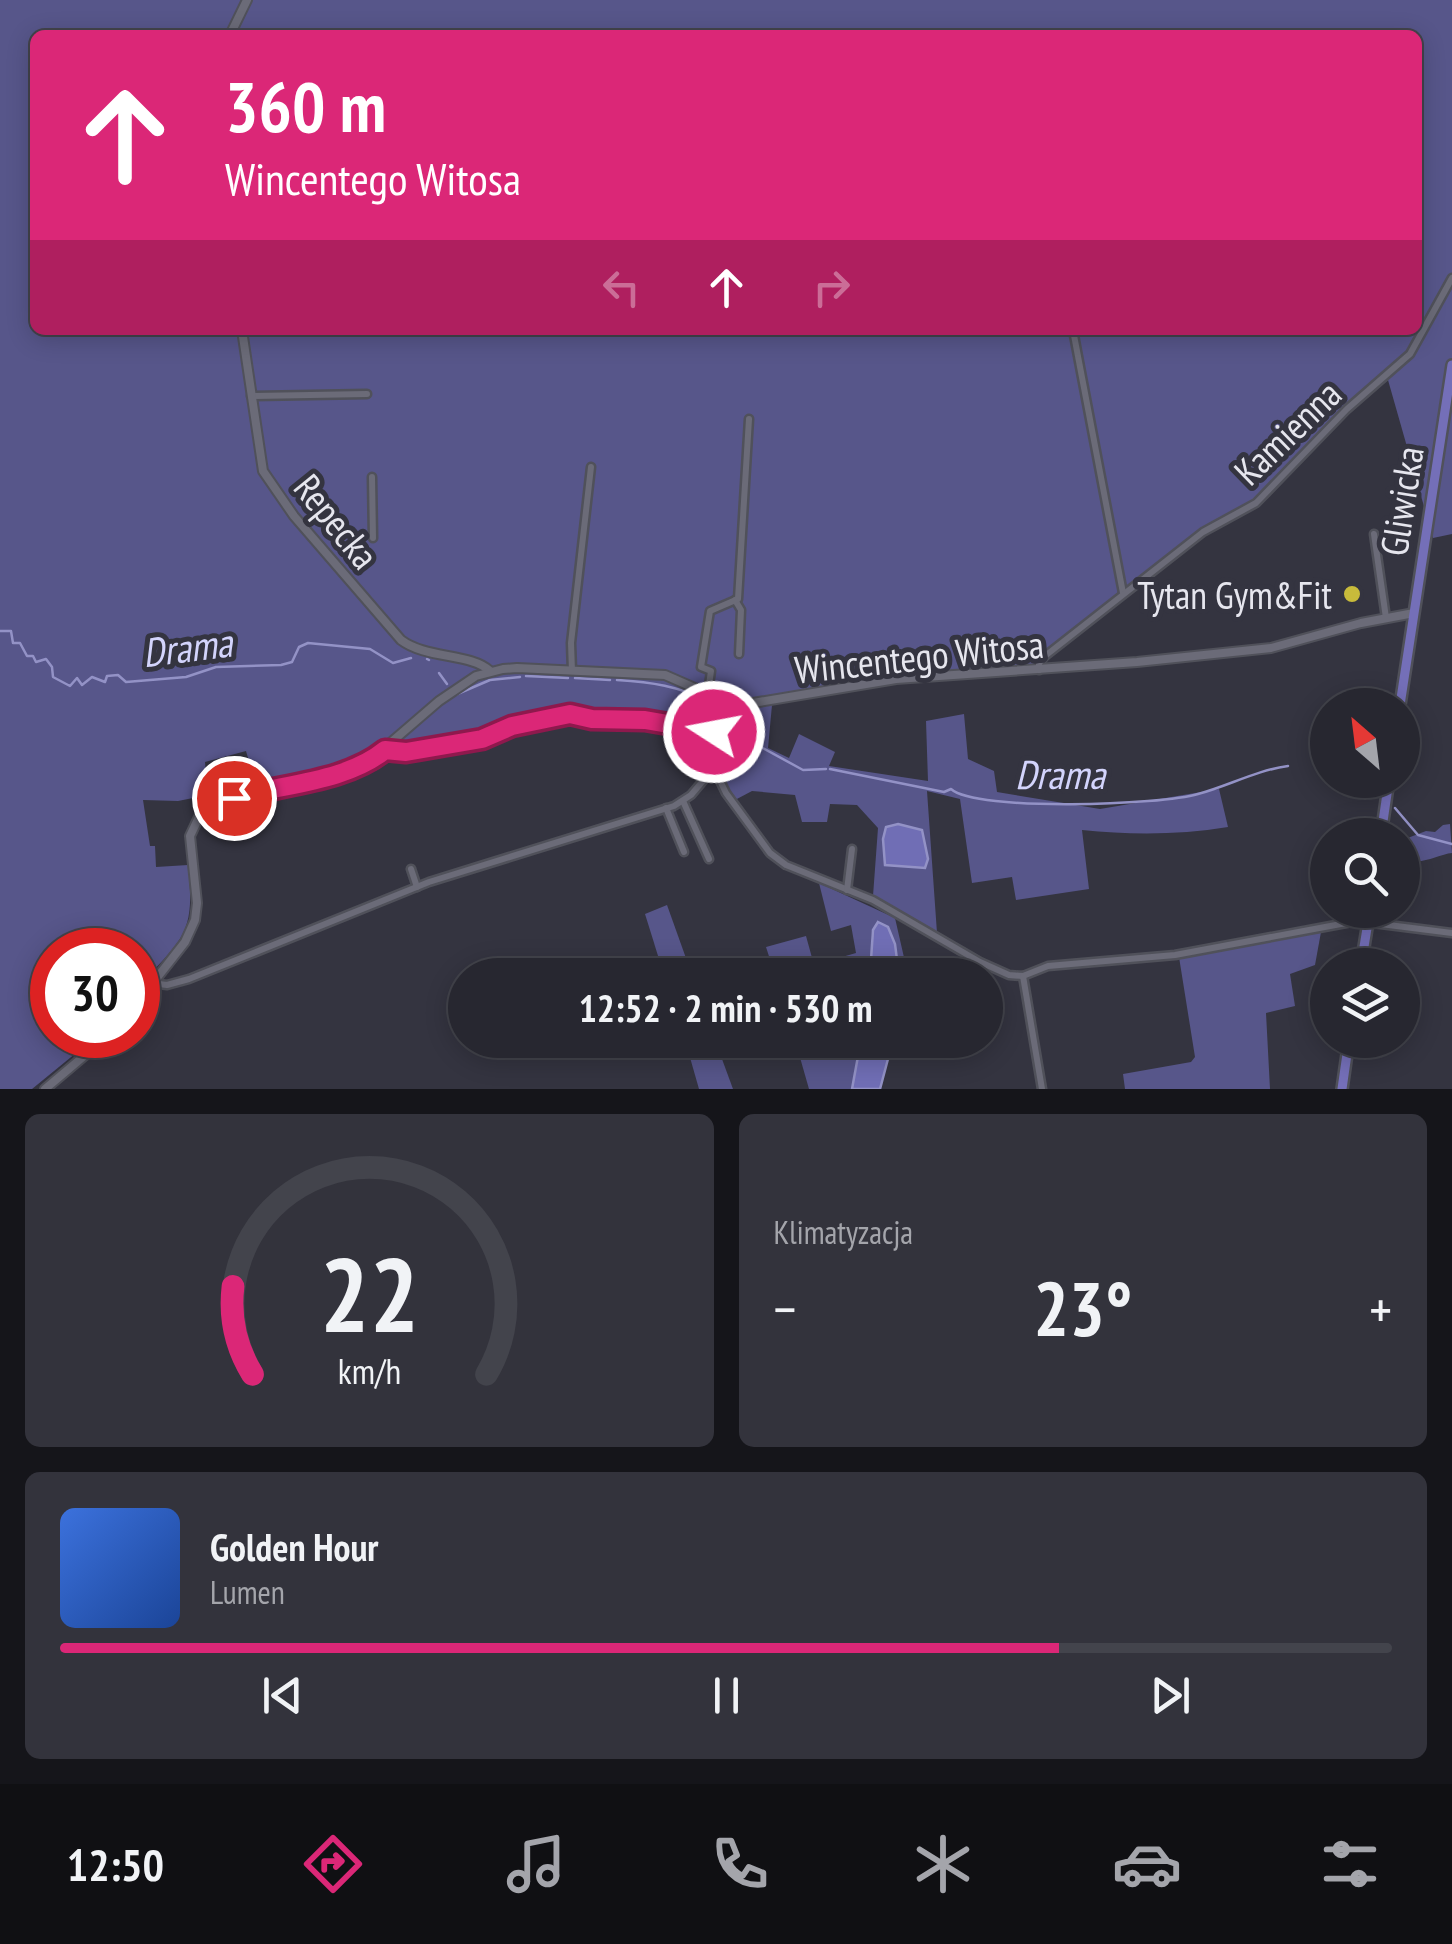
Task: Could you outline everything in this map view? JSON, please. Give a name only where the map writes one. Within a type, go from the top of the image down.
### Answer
[{"type":"main road","name":"Gliwicka","points":[[1403,688],[1452,365]]},
{"type":"main road","points":[[1342,1089],[1346,1058]]},
{"type":"street","points":[[232,30],[247,0]]},
{"type":"street","name":"Kamienna","points":[[1422,332],[1452,278]]},
{"type":"street","name":"Repecka","points":[[243,335],[259,458],[270,484],[393,632],[412,648],[481,664],[490,671]]},
{"type":"street","points":[[1074,335],[1123,593]]},
{"type":"street","name":"Kamienna","points":[[1039,670],[1044,656],[1123,593],[1204,532],[1256,503],[1347,409],[1410,354],[1420,335]]},
{"type":"street","points":[[250,396],[367,394]]},
{"type":"street","points":[[739,654],[741,610],[735,600],[750,419]]},
{"type":"street","points":[[572,671],[570,642],[591,467]]},
{"type":"street","points":[[372,477],[373,538]]},
{"type":"street","points":[[1374,534],[1386,618]]},
{"type":"street","points":[[708,692],[711,671],[701,667],[710,611],[735,600]]},
{"type":"street","name":"Wincentego Witosa","points":[[722,700],[747,704],[878,681],[1272,648],[1414,612]]},
{"type":"street","points":[[160,972],[185,942],[195,920],[190,836],[199,817],[234,798],[367,764],[448,694],[502,668],[665,675],[722,700],[710,753],[713,769],[753,832],[777,860],[873,900],[996,970],[1024,976],[1048,966],[1175,954],[1310,927]]},
{"type":"street","points":[[385,750],[406,752],[482,739],[512,726],[570,714],[592,719],[645,720],[714,732]]},
{"type":"street","points":[[160,986],[189,979],[416,887],[666,808],[683,801],[713,769]]},
{"type":"street","points":[[683,801],[709,859]]},
{"type":"street","points":[[666,808],[684,852]]},
{"type":"street","points":[[848,890],[852,849]]},
{"type":"street","points":[[411,869],[416,887]]},
{"type":"street","points":[[1420,926],[1452,933]]},
{"type":"street","points":[[1024,976],[1042,1089]]},
{"type":"street","points":[[45,1089],[82,1058]]},
{"type":"shaded area","points":[[0,0],[1452,0],[1452,534],[1433,538],[1388,380],[1330,427],[1262,499],[1200,536],[1031,666],[869,680],[761,700],[750,708],[772,705],[768,748],[789,758],[799,734],[835,752],[829,766],[928,781],[926,721],[964,714],[968,759],[994,771],[997,792],[1100,809],[1219,789],[1228,827],[1155,833],[1082,830],[1089,889],[1016,900],[1012,877],[972,883],[960,799],[927,791],[937,933],[873,896],[878,828],[857,805],[830,804],[827,822],[802,822],[795,795],[752,791],[735,800],[718,771],[719,730],[635,719],[575,717],[526,722],[257,789],[246,751],[205,762],[208,795],[178,801],[143,800],[150,846],[155,846],[156,867],[188,865],[187,922],[175,946],[160,963],[160,928],[30,928],[30,1058],[70,1058],[32,1089],[0,1089]]},
{"type":"shaded area","points":[[898,824],[922,830],[928,859],[925,868],[885,865],[886,827]]},
{"type":"shaded area","points":[[1450,824],[1452,853],[1420,861],[1420,833],[1435,832]]},
{"type":"shaded area","points":[[819,883],[895,918],[904,958],[897,958],[895,944],[872,930],[871,958],[838,958],[856,953],[851,925],[831,931]]},
{"type":"shaded area","points":[[667,905],[686,958],[659,958],[645,914]]},
{"type":"shaded area","points":[[878,922],[888,927],[897,958],[871,958],[873,930]]},
{"type":"shaded area","points":[[1321,932],[1318,948],[1310,948],[1310,967],[1290,974],[1295,1006],[1266,1013],[1270,1089],[1125,1089],[1123,1074],[1191,1062],[1195,1057],[1179,957]]},
{"type":"shaded area","points":[[806,936],[812,958],[770,958],[766,947]]},
{"type":"shaded area","points":[[690,1058],[722,1058],[733,1089],[699,1089]]},
{"type":"shaded area","points":[[800,1058],[858,1058],[852,1089],[809,1089]]},
{"type":"shaded area","points":[[858,1058],[888,1058],[880,1089],[852,1089]]},
{"type":"waterway","name":"Drama","points":[[0,631],[11,631],[13,643],[20,643],[27,656],[33,656],[36,662],[46,659],[53,677],[70,686],[77,678],[82,685],[92,677],[105,682],[107,676],[118,675],[126,682],[186,677],[216,667],[281,665],[292,662],[299,647],[308,643],[370,649],[393,663],[411,658]]},
{"type":"waterway","name":"Drama","points":[[439,673],[447,684]]},
{"type":"waterway","name":"Drama","points":[[526,676],[568,678]]},
{"type":"waterway","name":"Drama","points":[[455,695],[490,680],[520,677]]},
{"type":"waterway","name":"Drama","points":[[575,678],[610,680]]},
{"type":"waterway","name":"Drama","points":[[617,680],[665,686],[710,702]]},
{"type":"waterway","name":"Drama","points":[[739,735],[803,770],[826,769]]},
{"type":"waterway","name":"Drama","points":[[830,769],[944,792],[951,789],[996,801],[1071,804],[1178,798],[1288,766]]},
{"type":"waterway","name":"Drama","points":[[1395,808],[1418,835],[1452,844]]},
{"type":"place","name":"Tytan Gym&Fit","points":[[1352,594]]},
{"type":"route","points":[[234,798],[342,773],[367,764],[385,750],[406,752],[482,739],[512,726],[570,714],[592,719],[666,722],[689,730],[714,732]]}]
